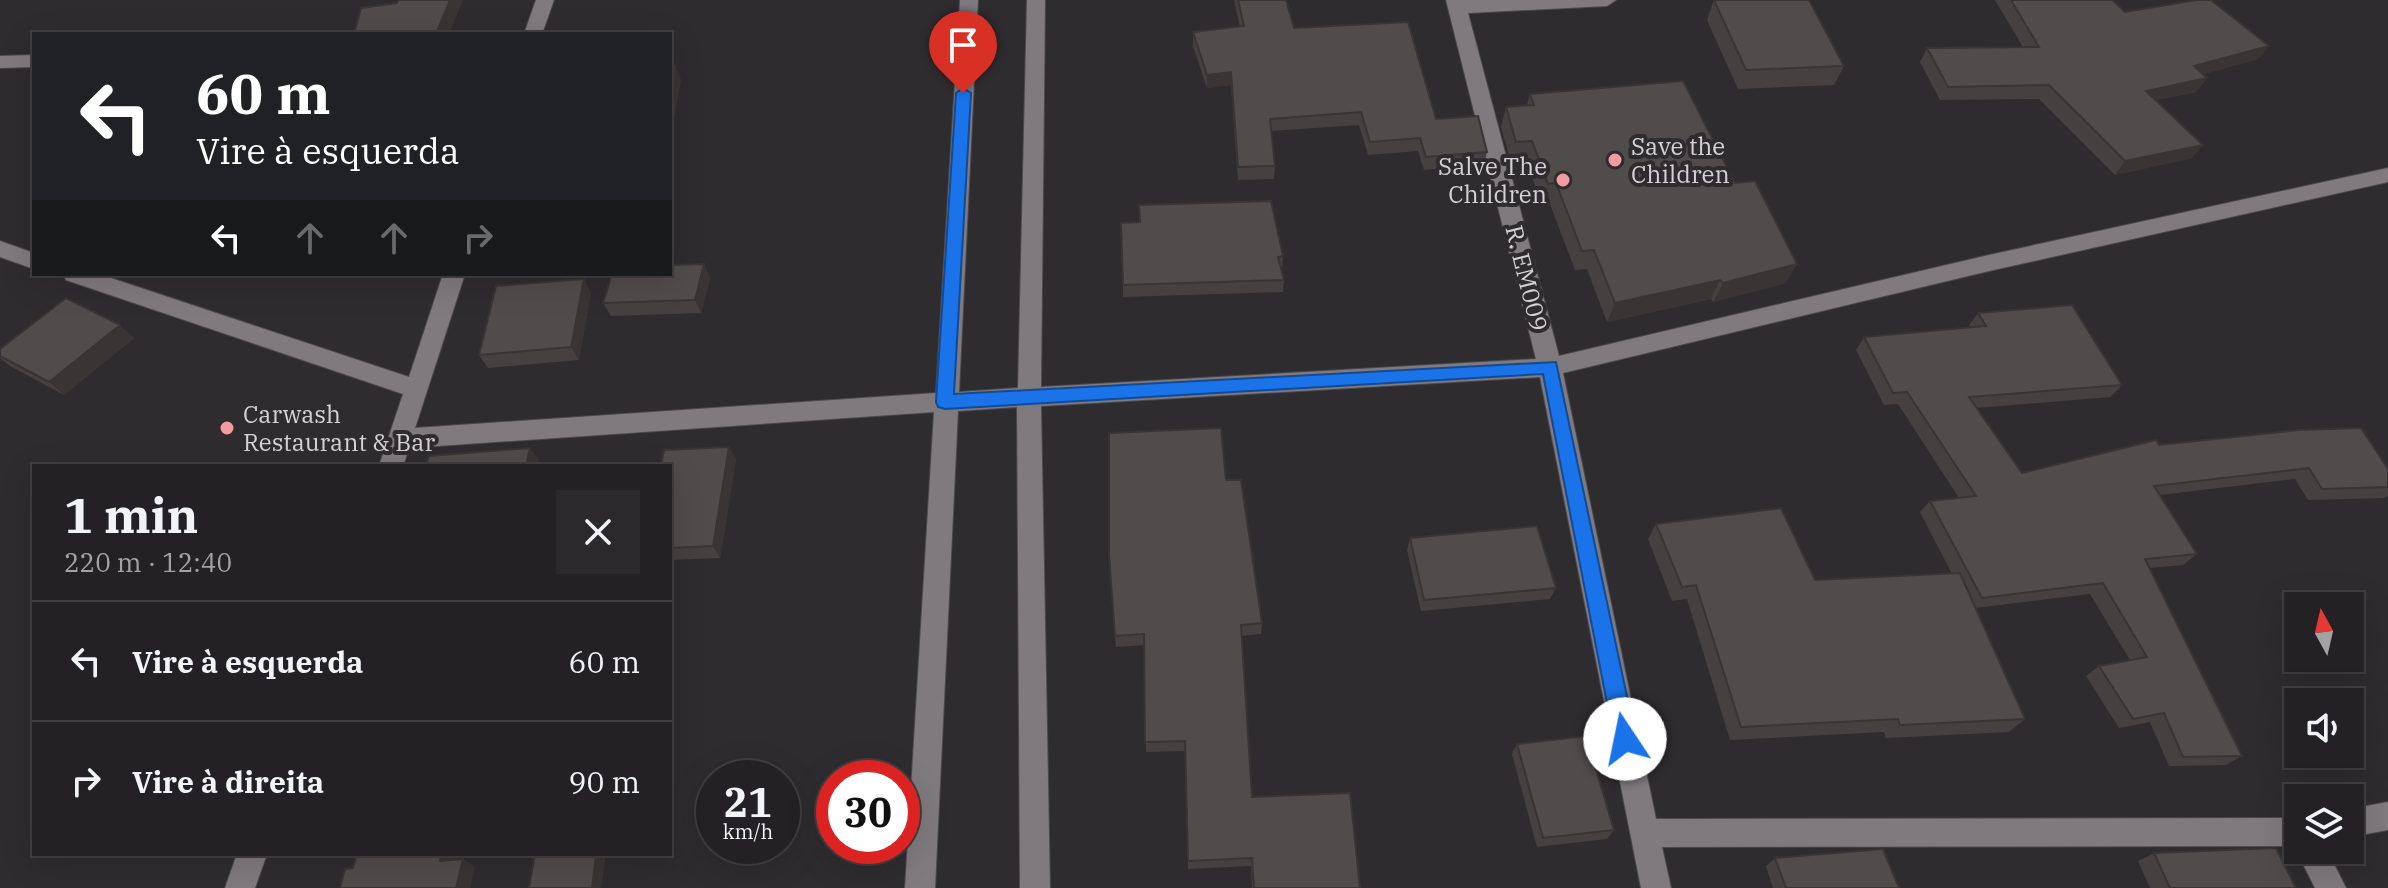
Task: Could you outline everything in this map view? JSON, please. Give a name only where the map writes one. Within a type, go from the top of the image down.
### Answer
[{"type":"street","points":[[534,32],[545,0]]},
{"type":"street","points":[[920,888],[969,0]]},
{"type":"street","points":[[1035,888],[1029,399],[1036,0]]},
{"type":"street","points":[[1456,4],[1607,0]]},
{"type":"street","name":"R. EM009","points":[[1456,4],[1550,367],[1656,888]]},
{"type":"street","points":[[0,62],[32,61]]},
{"type":"street","points":[[401,439],[945,402],[1550,367],[2005,259],[2388,175]]},
{"type":"street","points":[[0,249],[32,260]]},
{"type":"street","points":[[80,276],[416,389]]},
{"type":"street","points":[[392,464],[453,276]]},
{"type":"street","points":[[2364,820],[2388,816]]},
{"type":"street","points":[[1644,833],[2284,832]]},
{"type":"street","points":[[240,888],[251,856]]},
{"type":"street","points":[[2318,864],[2331,888]]},
{"type":"building","points":[[398,0],[450,0],[437,32],[355,32],[361,8],[397,3]]},
{"type":"building","points":[[1238,0],[1286,0],[1294,28],[1408,22],[1436,119],[1478,116],[1487,152],[1426,157],[1420,138],[1370,142],[1361,112],[1270,119],[1275,166],[1238,167],[1231,72],[1207,75],[1193,32],[1244,26]]},
{"type":"building","points":[[1714,0],[1809,0],[1844,66],[1746,70]]},
{"type":"building","points":[[2011,0],[2112,0],[2125,12],[2211,0],[2269,46],[2194,66],[2207,78],[2146,91],[2203,145],[2125,161],[2049,85],[1948,87],[1927,48],[2039,47]]},
{"type":"building","points":[[1683,81],[1735,183],[1755,181],[1797,264],[1723,283],[1720,280],[1615,303],[1594,250],[1582,251],[1556,183],[1548,184],[1532,141],[1516,142],[1506,107],[1534,105],[1530,94]]},
{"type":"building","points":[[1271,201],[1283,256],[1278,257],[1284,280],[1123,285],[1121,223],[1140,222],[1139,205]]},
{"type":"building","points":[[704,264],[695,300],[603,303],[611,276],[672,276],[672,265]]},
{"type":"building","points":[[584,279],[571,347],[479,355],[496,286]]},
{"type":"building","points":[[66,298],[120,325],[49,382],[0,356],[0,349]]},
{"type":"building","points":[[2072,305],[2122,385],[1969,397],[2022,473],[2156,440],[2159,445],[2299,430],[2361,428],[2388,469],[2388,487],[2322,489],[2309,468],[2154,486],[2197,554],[2145,559],[2242,756],[2183,757],[2164,713],[2133,719],[2099,666],[2147,657],[2103,583],[1982,598],[1930,501],[1976,496],[1907,392],[1893,393],[1864,337],[1986,326],[1978,313]]},
{"type":"building","points":[[1221,428],[1226,480],[1241,480],[1262,623],[1241,625],[1252,797],[1350,793],[1360,888],[1254,888],[1252,858],[1188,861],[1185,741],[1145,742],[1144,634],[1115,636],[1109,554],[1109,433]]},
{"type":"building","points":[[729,447],[713,546],[672,548],[672,464],[661,464],[664,450]]},
{"type":"building","points":[[530,448],[526,464],[427,464],[429,456]]},
{"type":"building","points":[[1781,508],[1815,580],[1960,573],[2025,719],[1900,725],[1898,719],[1741,727],[1696,585],[1682,587],[1656,524]]},
{"type":"building","points":[[1537,526],[1556,588],[1424,600],[1410,538]]},
{"type":"building","points":[[1586,736],[1614,830],[1543,838],[1517,744]]},
{"type":"building","points":[[2276,848],[2296,888],[2170,888],[2154,853]]},
{"type":"building","points":[[1883,849],[1899,888],[1786,888],[1775,858]]},
{"type":"building","points":[[356,856],[441,856],[440,861],[463,859],[456,888],[340,888],[345,869],[353,868]]},
{"type":"building","points":[[535,856],[596,856],[592,888],[529,888]]},
{"type":"place","name":"Save the Children","points":[[1615,160]]},
{"type":"place","name":"Salve The Children","points":[[1563,180]]},
{"type":"place","name":"Carwash Restaurant & Bar","points":[[227,428]]},
{"type":"route","points":[[963,93],[945,402],[1550,367],[1625,739]]}]
